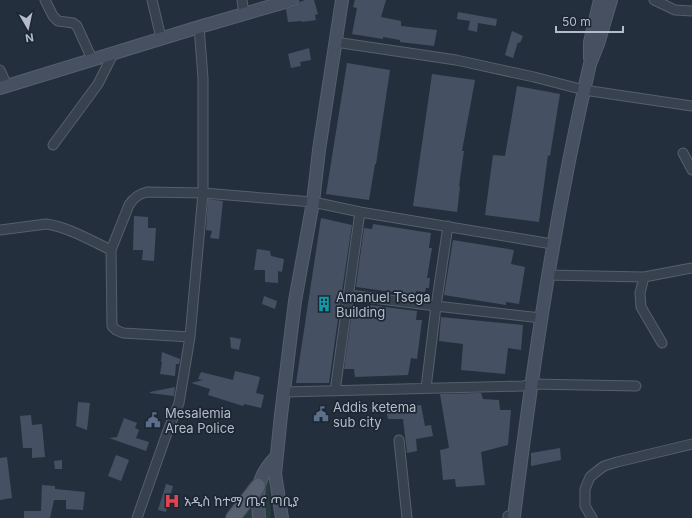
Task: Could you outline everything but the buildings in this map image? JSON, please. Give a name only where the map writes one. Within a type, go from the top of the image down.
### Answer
[{"type":"main road","points":[[4,87],[161,38],[292,0]]},
{"type":"main road","points":[[282,518],[275,474],[284,392],[295,301],[313,202],[342,0]]},
{"type":"main road","points":[[510,517],[527,385],[550,244],[582,89],[590,42],[600,0]]},
{"type":"main road","points":[[582,89],[598,44],[611,0]]},
{"type":"main road","points":[[590,42],[590,64]]},
{"type":"main road","points":[[538,317],[548,275],[550,244]]},
{"type":"main road","points":[[233,518],[258,486],[266,467],[277,456]]},
{"type":"main road","points":[[258,486],[259,518]]},
{"type":"street","points":[[45,0],[53,16],[58,21],[73,23],[78,26],[92,59]]},
{"type":"street","points":[[152,0],[161,38]]},
{"type":"street","points":[[242,0],[244,14]]},
{"type":"street","points":[[654,0],[675,10],[692,11]]},
{"type":"street","points":[[137,518],[179,403],[190,337],[203,193],[203,78],[199,27]]},
{"type":"street","points":[[335,42],[456,60],[582,89],[692,106]]},
{"type":"street","points":[[53,145],[98,84],[113,54]]},
{"type":"street","points":[[0,70],[4,87]]},
{"type":"street","points":[[683,154],[692,170]]},
{"type":"street","points":[[190,337],[123,333],[116,330],[112,326],[111,250],[129,205],[138,195],[147,192],[203,193],[313,202],[360,212],[550,244]]},
{"type":"street","points":[[336,390],[360,212]]},
{"type":"street","points":[[0,230],[46,224],[68,230],[111,250]]},
{"type":"street","points":[[426,388],[448,226]]},
{"type":"street","points":[[548,275],[644,277],[692,268]]},
{"type":"street","points":[[644,277],[640,293],[641,307],[662,343]]},
{"type":"street","points":[[349,295],[538,317]]},
{"type":"street","points":[[284,392],[527,385],[636,386]]},
{"type":"street","points":[[399,440],[407,518]]},
{"type":"street","points":[[592,518],[585,506],[585,489],[590,477],[604,466],[692,444]]},
{"type":"green space","points":[[268,472],[271,513],[270,518],[262,518],[260,509]]},
{"type":"green space","points":[[252,500],[253,518],[231,518]]},
{"type":"place","name":"Amanuel Tsega Building","points":[[324,304]]},
{"type":"place","name":"Addis ketema sub city","points":[[321,414]]},
{"type":"place","name":"Mesalemia Area Police","points":[[153,420]]},
{"type":"place","name":"አዲስ ከተማ ጤና ጣቢያ","points":[[172,501]]}]
